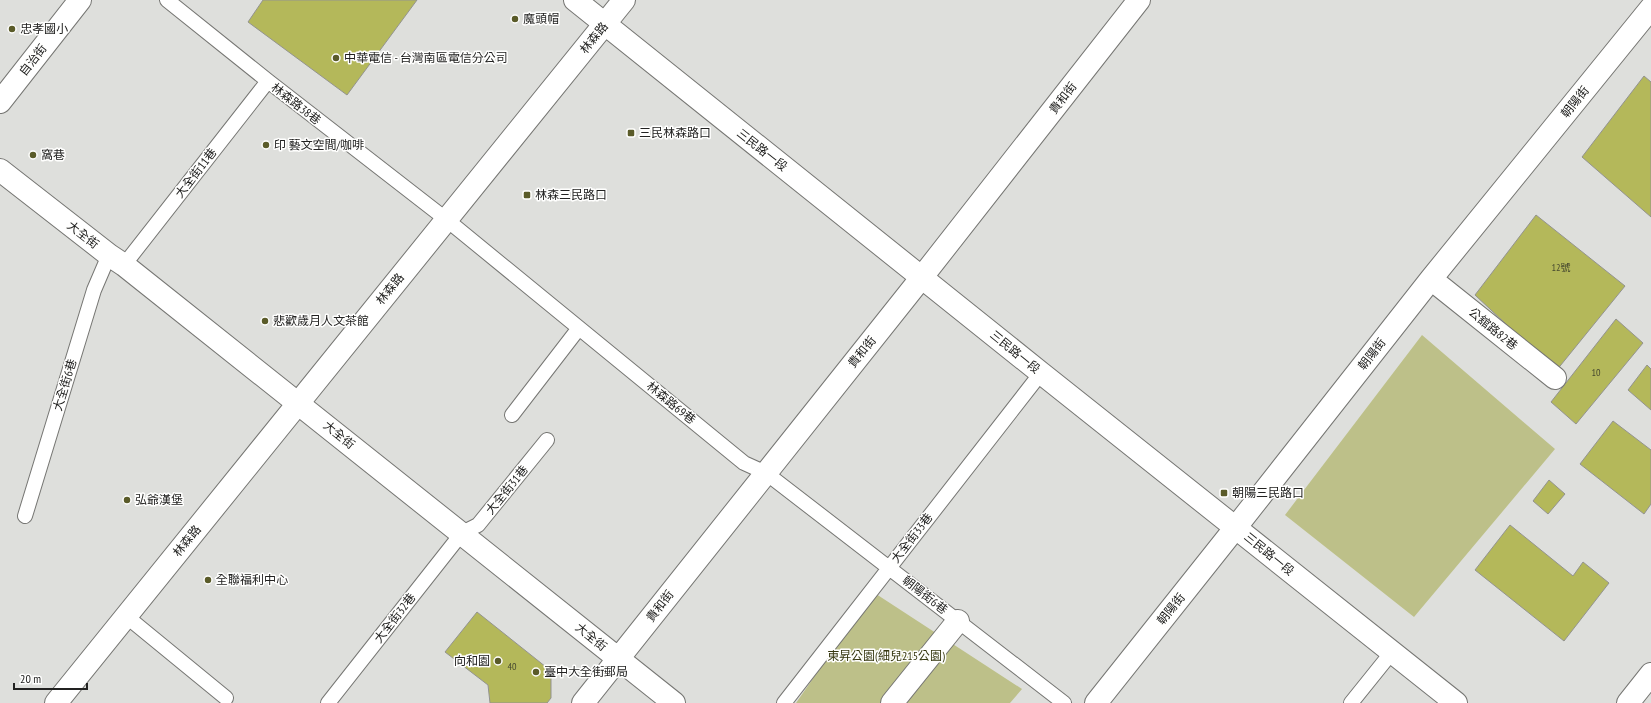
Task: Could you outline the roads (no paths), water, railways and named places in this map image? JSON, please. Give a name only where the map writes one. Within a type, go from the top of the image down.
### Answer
[{"type":"street","name":"自治街","points":[[0,102],[80,0]]},
{"type":"street","name":"三民路一段","points":[[575,0],[1456,703]]},
{"type":"street","name":"林森路","points":[[56,703],[624,0]]},
{"type":"street","name":"貴和街","points":[[583,703],[922,277],[1139,0]]},
{"type":"street","name":"朝陽街","points":[[1096,703],[1431,279],[1651,8]]},
{"type":"street","name":"大全街","points":[[0,170],[298,403],[674,703]]},
{"type":"street","name":"公舘路82巷","points":[[1431,279],[1555,378]]},
{"type":"street","points":[[892,703],[958,621]]},
{"type":"street","points":[[1628,703],[1651,674]]},
{"type":"lane","name":"林森路38巷","points":[[167,0],[268,82],[446,220]]},
{"type":"lane","name":"大全街11巷","points":[[117,260],[268,82]]},
{"type":"lane","name":"林森路69巷","points":[[446,220],[744,463],[766,473]]},
{"type":"lane","name":"大全街6巷","points":[[25,516],[94,290],[117,260]]},
{"type":"lane","points":[[512,415],[579,328]]},
{"type":"lane","name":"大全街33巷","points":[[784,703],[1041,373]]},
{"type":"lane","name":"大全街31巷","points":[[462,533],[478,525],[547,440]]},
{"type":"lane","name":"朝陽街6巷","points":[[766,473],[1064,703]]},
{"type":"lane","name":"大全街32巷","points":[[328,703],[462,533]]},
{"type":"lane","points":[[126,616],[226,698]]},
{"type":"lane","points":[[1351,703],[1392,652]]},
{"type":"place","name":"魔頭帽","points":[[515,19]]},
{"type":"place","name":"忠孝國小","points":[[12,29]]},
{"type":"place","name":"中華電信 - 台灣南區電信分公司","points":[[336,58]]},
{"type":"place","name":"三民林森路口","points":[[631,133]]},
{"type":"place","name":"印 藝文空間/咖啡","points":[[266,145]]},
{"type":"place","name":"窩巷","points":[[33,155]]},
{"type":"place","name":"林森三民路口","points":[[527,195]]},
{"type":"place","name":"悲歡歲月人文茶館","points":[[265,321]]},
{"type":"place","name":"朝陽三民路口","points":[[1224,493]]},
{"type":"place","name":"弘爺漢堡","points":[[127,500]]},
{"type":"place","name":"全聯福利中心","points":[[208,580]]},
{"type":"place","name":"向和園","points":[[498,661]]},
{"type":"place","name":"臺中大全街郵局","points":[[536,672]]},
{"type":"park label","name":"東昇公園(細兒215公園)","points":[[886,656]]}]
